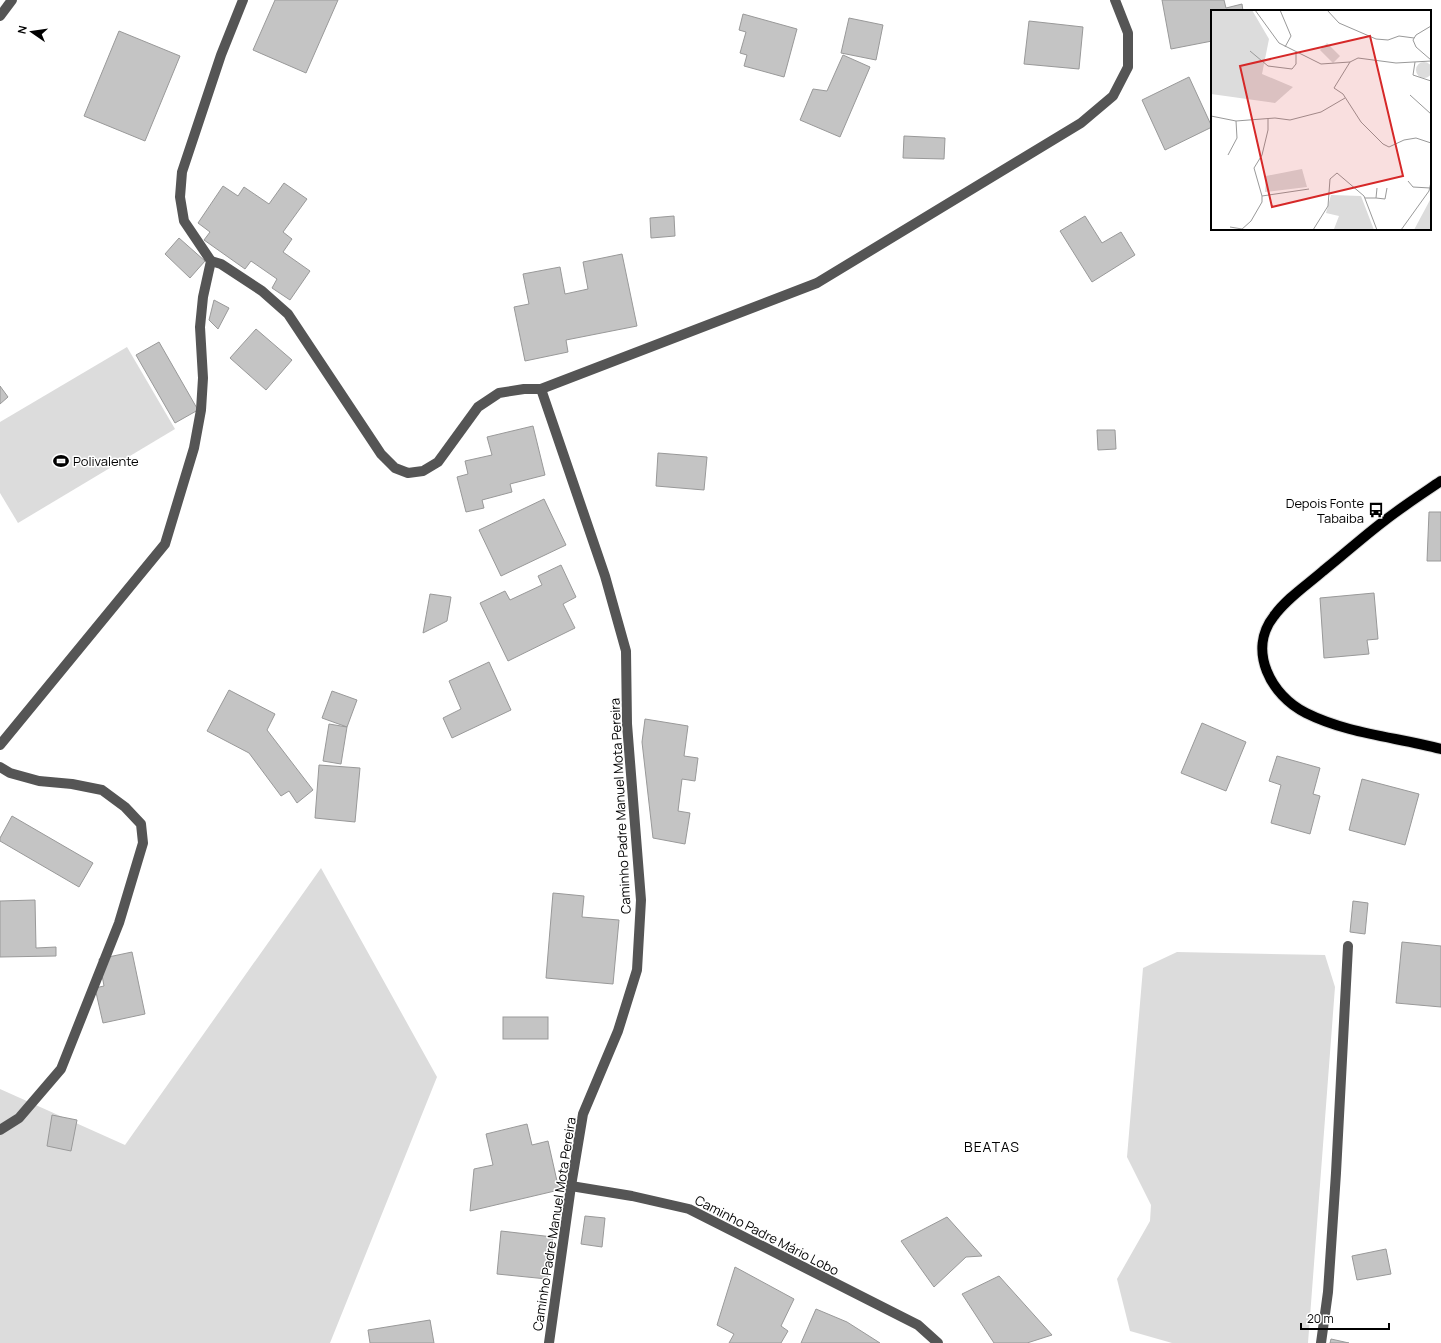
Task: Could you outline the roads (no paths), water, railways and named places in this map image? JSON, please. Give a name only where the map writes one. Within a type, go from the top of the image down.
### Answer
[{"type":"main road","points":[[1441,481],[1385,520],[1292,597],[1273,616],[1263,636],[1263,660],[1270,681],[1289,702],[1306,713],[1340,726],[1441,749]]},
{"type":"street","points":[[0,16],[12,0]]},
{"type":"street","points":[[243,0],[221,55],[182,172],[180,197],[184,221],[211,261],[221,264],[262,291],[288,314],[381,454],[395,468],[408,473],[423,471],[438,462],[478,407],[499,393],[524,389],[541,389],[817,283],[1082,123],[1113,96],[1128,67],[1128,32],[1115,0]]},
{"type":"street","points":[[0,745],[165,544],[194,448],[201,410],[203,378],[200,326],[203,297],[211,261]]},
{"type":"street","name":"Caminho Padre Manuel Mota Pereira","points":[[541,389],[605,576],[626,651],[627,724],[641,900],[637,970],[618,1031],[584,1114],[571,1186],[549,1343]]},
{"type":"street","points":[[0,767],[10,773],[39,781],[72,784],[102,790],[125,807],[141,824],[143,843],[119,923],[61,1069],[19,1118],[0,1130]]},
{"type":"street","points":[[1322,1343],[1329,1284],[1348,946]]},
{"type":"street","name":"Caminho Padre Mário Lobo","points":[[571,1186],[632,1196],[689,1209],[918,1325],[938,1343]]},
{"type":"place","name":"Polivalente","points":[[61,461]]},
{"type":"place","name":"Depois Fonte Tabaiba","points":[[1376,510]]},
{"type":"district","name":"BEATAS","points":[[992,1146]]}]
